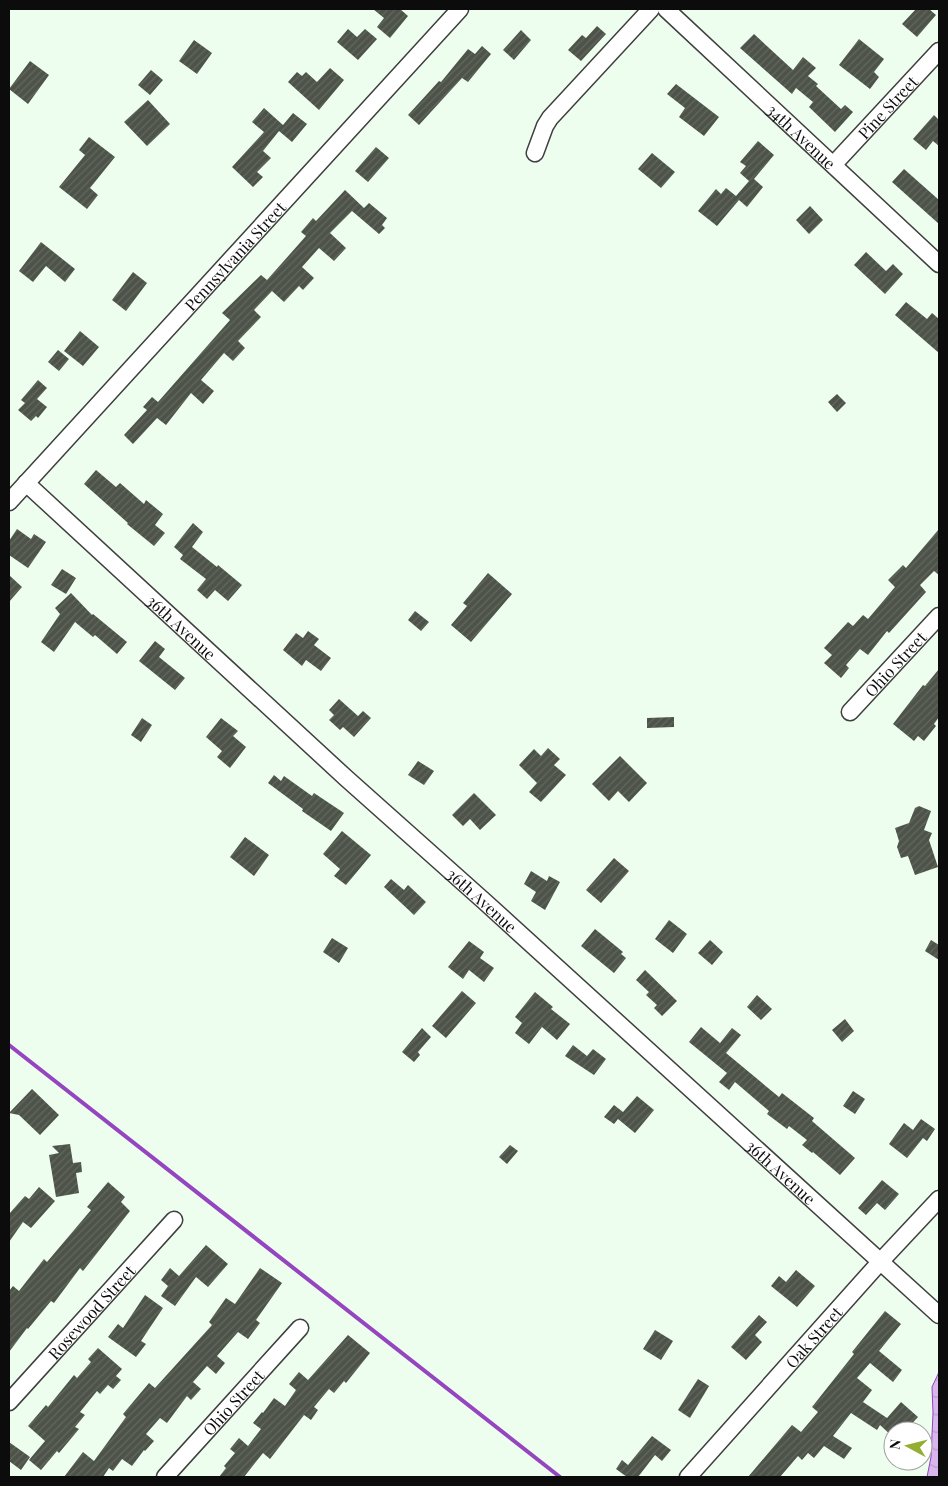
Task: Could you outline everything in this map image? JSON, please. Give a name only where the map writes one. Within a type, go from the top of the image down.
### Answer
[{"type":"street","points":[[535,153],[550,118],[651,9]]},
{"type":"street","name":"34th Avenue","points":[[666,9],[939,264]]},
{"type":"street","name":"Pennsylvania Street","points":[[9,502],[455,11]]},
{"type":"street","name":"Pine Street","points":[[834,164],[939,51]]},
{"type":"street","name":"36th Avenue","points":[[26,483],[346,778],[939,1315]]},
{"type":"street","name":"Ohio Street","points":[[850,712],[939,616]]},
{"type":"street","name":"Oak Street","points":[[688,1477],[880,1262],[939,1199]]},
{"type":"street","name":"Rosewood Street","points":[[9,1402],[174,1220]]},
{"type":"street","name":"Ohio Street","points":[[165,1477],[300,1328]]},
{"type":"water","points":[[939,1372],[939,1477],[927,1477],[928,1471],[933,1471],[932,1387]]},
{"type":"building","points":[[373,9],[400,9],[408,16],[390,38],[377,27],[384,18]]},
{"type":"building","points":[[916,9],[929,9],[936,15],[917,37],[902,24]]},
{"type":"building","points":[[597,26],[606,34],[581,61],[568,50],[582,35],[586,38]]},
{"type":"building","points":[[348,29],[357,37],[365,29],[377,39],[358,60],[337,42]]},
{"type":"building","points":[[521,30],[531,40],[514,60],[503,50]]},
{"type":"building","points":[[754,34],[793,70],[803,57],[816,68],[808,76],[818,84],[816,86],[841,109],[845,105],[853,112],[835,132],[809,107],[813,102],[796,88],[792,94],[740,48]]},
{"type":"building","points":[[859,39],[884,59],[874,72],[879,77],[870,89],[839,65]]},
{"type":"building","points":[[194,40],[212,53],[197,74],[179,61]]},
{"type":"building","points":[[482,46],[491,54],[468,82],[462,78],[419,125],[408,115],[439,81],[441,82],[468,49],[475,54]]},
{"type":"building","points":[[30,61],[49,75],[28,104],[9,89]]},
{"type":"building","points":[[330,68],[344,80],[319,110],[288,82],[297,72],[302,76],[306,72],[317,82]]},
{"type":"building","points":[[151,70],[163,80],[150,95],[138,85]]},
{"type":"building","points":[[676,84],[719,117],[704,136],[679,117],[685,108],[667,94]]},
{"type":"building","points":[[148,100],[170,124],[147,146],[124,122]]},
{"type":"building","points":[[264,108],[283,125],[293,113],[307,124],[292,142],[279,131],[263,151],[271,158],[257,172],[263,177],[253,187],[232,167],[264,132],[252,122]]},
{"type":"building","points":[[934,115],[939,120],[939,146],[933,141],[926,150],[913,139]]},
{"type":"building","points":[[89,137],[115,157],[90,188],[98,195],[87,209],[59,187],[85,155],[79,150]]},
{"type":"building","points":[[758,141],[774,155],[754,179],[763,187],[747,207],[739,200],[717,226],[698,211],[716,189],[721,194],[726,188],[736,196],[749,181],[740,173],[746,166],[740,162]]},
{"type":"building","points":[[376,147],[389,158],[368,182],[355,171]]},
{"type":"building","points":[[652,153],[675,172],[661,188],[638,169]]},
{"type":"building","points":[[904,169],[939,200],[939,224],[892,182]]},
{"type":"building","points":[[345,190],[364,208],[369,203],[387,218],[382,225],[385,228],[379,234],[352,211],[330,233],[346,248],[334,261],[319,248],[302,267],[314,278],[303,290],[299,286],[284,302],[272,291],[254,310],[261,317],[238,341],[245,348],[233,361],[224,353],[201,380],[214,391],[203,404],[191,393],[166,425],[157,418],[133,444],[124,435],[147,410],[143,407],[152,397],[158,402],[230,320],[222,313],[261,275],[267,280],[306,236],[301,232],[313,218],[316,221]]},
{"type":"building","points":[[810,206],[823,220],[809,234],[796,220]]},
{"type":"building","points":[[41,242],[75,269],[65,282],[46,266],[33,282],[19,271]]},
{"type":"building","points":[[866,252],[886,271],[893,264],[903,274],[885,294],[854,265]]},
{"type":"building","points":[[133,272],[147,283],[126,311],[112,300]]},
{"type":"building","points":[[906,302],[927,319],[932,313],[939,319],[939,353],[895,315]]},
{"type":"building","points":[[80,331],[99,347],[83,366],[64,351]]},
{"type":"building","points":[[58,350],[69,359],[59,371],[48,362]]},
{"type":"building","points":[[38,380],[47,388],[37,399],[47,407],[38,418],[36,416],[31,421],[18,410],[25,403],[21,400]]},
{"type":"building","points":[[837,394],[846,403],[837,412],[828,402]]},
{"type":"building","points":[[96,470],[116,487],[120,483],[144,504],[146,500],[163,514],[155,525],[165,533],[154,546],[84,484]]},
{"type":"building","points":[[193,523],[203,532],[192,547],[242,585],[228,601],[215,590],[207,599],[197,590],[206,579],[180,559],[183,555],[174,547]]},
{"type":"building","points":[[17,529],[31,539],[34,534],[46,542],[28,568],[9,555],[9,541]]},
{"type":"building","points":[[939,529],[939,575],[934,571],[920,585],[926,592],[889,633],[887,631],[868,655],[860,649],[846,665],[849,668],[841,678],[824,663],[832,655],[824,648],[848,622],[853,626],[863,615],[868,619],[895,587],[888,580],[903,565],[906,568]]},
{"type":"building","points":[[62,569],[76,578],[66,594],[51,585]]},
{"type":"building","points":[[488,573],[512,594],[471,642],[451,625],[467,606],[463,603]]},
{"type":"building","points":[[9,575],[22,587],[9,602]]},
{"type":"building","points":[[71,593],[92,615],[127,642],[117,654],[95,635],[93,637],[75,622],[54,652],[41,642],[60,614],[55,608]]},
{"type":"building","points":[[415,611],[429,622],[421,631],[408,620]]},
{"type":"building","points":[[308,631],[319,639],[314,645],[331,658],[321,671],[306,660],[302,666],[283,650],[296,633],[303,638]]},
{"type":"building","points":[[155,641],[165,649],[159,657],[185,678],[175,690],[139,661]]},
{"type":"building","points":[[939,669],[939,717],[934,724],[936,726],[924,741],[918,736],[914,741],[893,724],[923,685],[925,686]]},
{"type":"building","points":[[339,699],[358,716],[363,711],[371,718],[354,737],[343,727],[340,730],[329,720],[334,715],[329,710]]},
{"type":"building","points":[[674,717],[674,727],[647,728],[647,718]]},
{"type":"building","points":[[142,718],[152,725],[141,742],[131,735]]},
{"type":"building","points":[[221,718],[238,731],[233,736],[246,747],[230,768],[217,757],[222,751],[206,737]]},
{"type":"building","points":[[548,748],[560,759],[554,765],[566,775],[541,802],[529,792],[537,783],[519,765],[534,749],[541,756]]},
{"type":"building","points":[[620,756],[647,783],[629,802],[618,791],[609,801],[592,784]]},
{"type":"building","points":[[418,761],[434,771],[424,785],[408,775]]},
{"type":"building","points":[[274,775],[281,781],[284,776],[312,796],[314,793],[344,813],[331,831],[302,811],[303,809],[268,783]]},
{"type":"building","points":[[474,793],[496,815],[480,830],[470,819],[463,826],[452,815]]},
{"type":"building","points":[[919,806],[931,811],[924,830],[932,833],[929,840],[938,867],[915,875],[908,856],[901,858],[897,847],[899,841],[895,828],[909,823],[915,808]]},
{"type":"building","points":[[342,831],[371,855],[346,885],[334,876],[340,869],[323,854]]},
{"type":"building","points":[[245,837],[269,855],[254,876],[230,857]]},
{"type":"building","points":[[614,858],[629,871],[601,903],[586,890]]},
{"type":"building","points":[[531,871],[547,881],[549,876],[560,882],[545,910],[531,901],[536,892],[524,884]]},
{"type":"building","points":[[391,879],[404,890],[408,885],[426,902],[414,915],[384,887]]},
{"type":"building","points":[[669,920],[687,934],[673,953],[655,939]]},
{"type":"building","points":[[595,929],[623,952],[621,954],[626,958],[614,973],[581,946]]},
{"type":"building","points":[[332,938],[348,948],[339,963],[323,952]]},
{"type":"building","points":[[710,940],[723,952],[712,965],[698,953]]},
{"type":"building","points":[[931,940],[939,945],[939,960],[925,951]]},
{"type":"building","points":[[469,941],[484,952],[480,958],[494,968],[484,982],[469,970],[463,979],[448,967]]},
{"type":"building","points":[[645,970],[677,1001],[662,1016],[654,1008],[657,1005],[646,995],[649,992],[636,980]]},
{"type":"building","points":[[462,991],[476,1003],[446,1038],[432,1026]]},
{"type":"building","points":[[535,992],[553,1007],[551,1009],[570,1024],[557,1040],[542,1027],[529,1044],[515,1033],[522,1023],[515,1017]]},
{"type":"building","points":[[757,995],[772,1009],[761,1020],[747,1007]]},
{"type":"building","points":[[845,1019],[854,1031],[842,1042],[832,1030]]},
{"type":"building","points":[[701,1027],[720,1043],[732,1028],[741,1035],[726,1053],[779,1097],[782,1093],[814,1118],[812,1121],[855,1158],[840,1175],[802,1145],[807,1140],[789,1126],[787,1129],[767,1114],[769,1111],[735,1082],[729,1090],[719,1082],[727,1073],[689,1042]]},
{"type":"building","points":[[422,1028],[431,1037],[418,1052],[420,1055],[414,1062],[402,1052]]},
{"type":"building","points":[[573,1045],[587,1056],[593,1049],[606,1059],[594,1075],[565,1056]]},
{"type":"building","points":[[32,1089],[59,1115],[40,1135],[19,1115],[9,1113]]},
{"type":"building","points":[[853,1091],[865,1099],[855,1114],[843,1106]]},
{"type":"building","points":[[637,1096],[654,1110],[635,1133],[618,1119],[614,1124],[604,1117],[614,1105],[623,1112]]},
{"type":"building","points":[[921,1119],[935,1129],[927,1141],[923,1138],[907,1158],[889,1144],[904,1123],[913,1130]]},
{"type":"building","points":[[70,1144],[73,1163],[81,1162],[82,1172],[76,1173],[79,1193],[56,1197],[49,1155],[59,1153],[52,1146]]},
{"type":"building","points":[[510,1145],[518,1151],[507,1164],[499,1157]]},
{"type":"building","points":[[882,1180],[899,1194],[885,1210],[877,1203],[866,1215],[858,1208]]},
{"type":"building","points":[[108,1182],[125,1197],[121,1202],[130,1211],[83,1271],[80,1268],[54,1303],[51,1301],[9,1352],[9,1291],[13,1286],[19,1291],[44,1259],[47,1262],[91,1210],[87,1207]]},
{"type":"building","points":[[39,1187],[55,1201],[31,1228],[23,1222],[9,1242],[9,1214],[25,1196],[29,1199]]},
{"type":"building","points":[[206,1245],[228,1264],[208,1287],[196,1277],[175,1306],[161,1296],[168,1286],[161,1280],[170,1268],[179,1276]]},
{"type":"building","points":[[260,1268],[282,1283],[256,1320],[260,1323],[248,1339],[238,1332],[217,1356],[225,1363],[216,1374],[207,1366],[193,1382],[201,1389],[191,1400],[187,1396],[167,1423],[160,1418],[146,1434],[154,1441],[144,1450],[132,1466],[122,1459],[113,1471],[109,1468],[103,1477],[64,1477],[83,1452],[94,1461],[126,1417],[123,1414],[149,1383],[155,1388],[212,1325],[209,1322],[226,1298],[235,1304]]},
{"type":"building","points":[[796,1270],[815,1286],[797,1307],[771,1286],[779,1276],[786,1282]]},
{"type":"building","points":[[145,1295],[163,1308],[141,1341],[146,1344],[136,1357],[108,1337],[118,1324],[123,1328]]},
{"type":"building","points":[[885,1311],[901,1324],[879,1351],[902,1370],[893,1382],[870,1363],[857,1378],[872,1390],[863,1402],[887,1418],[901,1402],[918,1417],[914,1421],[883,1421],[883,1428],[880,1425],[877,1430],[851,1413],[833,1436],[852,1448],[844,1459],[824,1446],[814,1458],[808,1453],[802,1460],[798,1456],[780,1477],[748,1477],[792,1425],[801,1432],[818,1412],[812,1407],[854,1354],[852,1352]]},
{"type":"building","points":[[759,1315],[767,1322],[755,1335],[762,1342],[746,1360],[731,1347]]},
{"type":"building","points":[[655,1330],[673,1341],[661,1360],[643,1349]]},
{"type":"building","points":[[348,1335],[370,1353],[346,1383],[344,1381],[334,1393],[329,1389],[314,1407],[318,1410],[311,1420],[304,1415],[270,1459],[263,1453],[244,1477],[219,1477],[226,1468],[224,1466],[235,1453],[230,1449],[239,1438],[248,1446],[261,1429],[253,1423],[274,1398],[285,1406],[296,1390],[289,1384],[299,1372],[308,1380]]},
{"type":"building","points":[[98,1348],[122,1369],[116,1376],[121,1380],[113,1389],[108,1385],[100,1394],[97,1391],[80,1412],[85,1415],[75,1427],[79,1429],[59,1453],[57,1451],[41,1470],[29,1460],[45,1441],[28,1426],[46,1405],[48,1407],[74,1375],[77,1378],[91,1362],[88,1359]]},
{"type":"building","points":[[698,1379],[709,1386],[690,1418],[678,1410]]},
{"type":"building","points":[[652,1436],[671,1450],[662,1461],[655,1455],[638,1477],[627,1477],[616,1469],[622,1460],[628,1465]]},
{"type":"building","points":[[9,1442],[30,1457],[21,1470],[9,1461]]},
{"type":"waterway","points":[[9,1045],[560,1477]]}]
